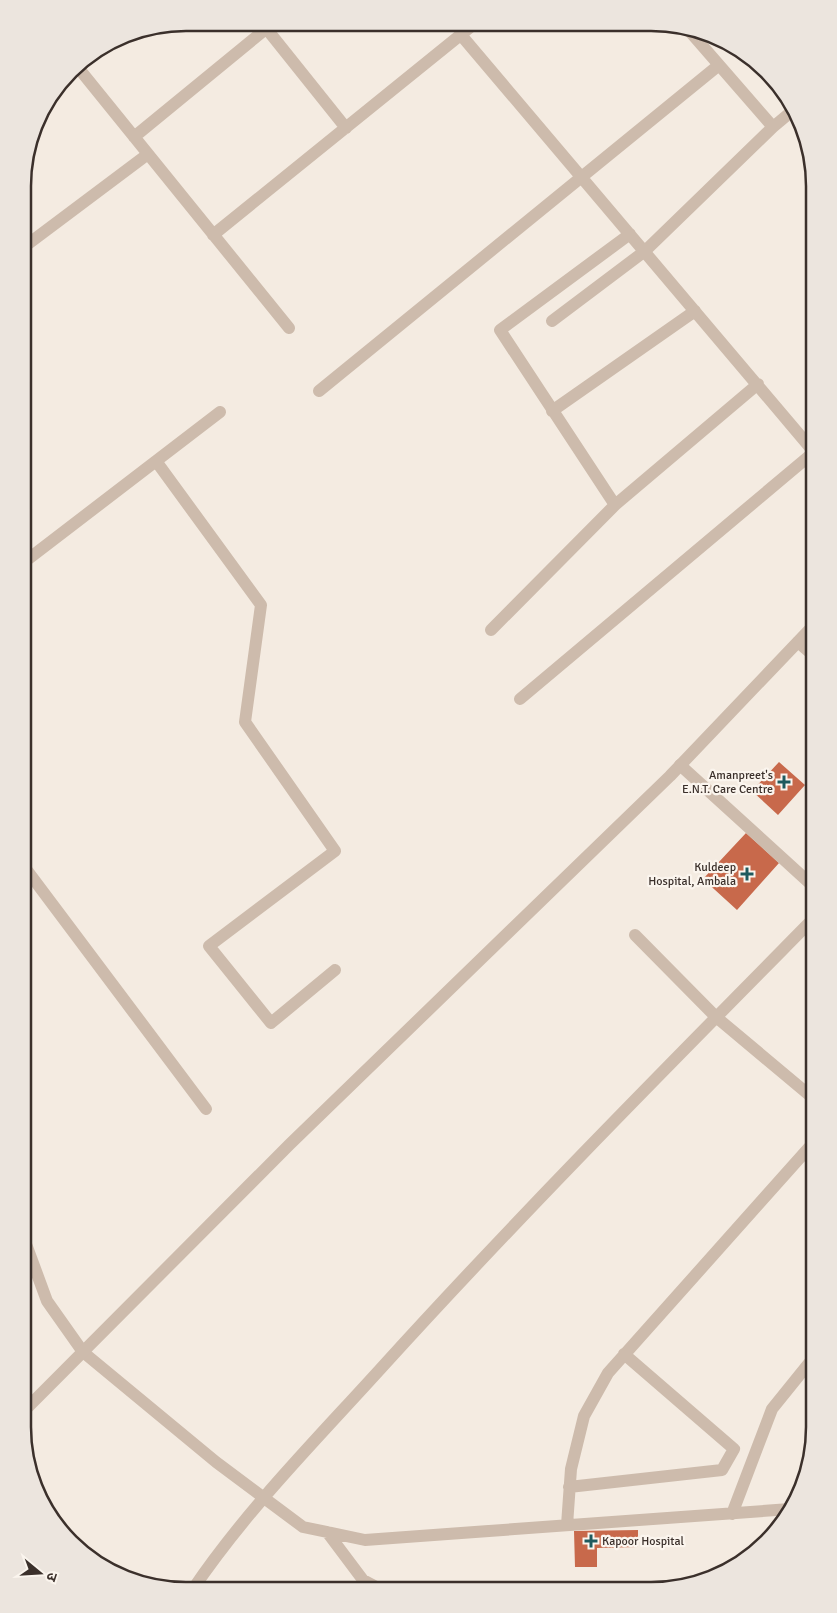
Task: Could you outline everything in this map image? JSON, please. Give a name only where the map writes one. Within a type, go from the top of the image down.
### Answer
[{"type":"street","points":[[213,235],[465,31]]},
{"type":"street","points":[[134,137],[259,32]]},
{"type":"street","points":[[272,32],[346,128]]},
{"type":"street","points":[[461,35],[806,442]]},
{"type":"street","points":[[695,38],[773,127]]},
{"type":"street","points":[[319,391],[719,65]]},
{"type":"street","points":[[81,73],[289,328]]},
{"type":"street","points":[[552,321],[645,251],[788,114]]},
{"type":"street","points":[[31,242],[148,154]]},
{"type":"street","points":[[615,505],[500,330],[630,234]]},
{"type":"street","points":[[552,411],[695,311]]},
{"type":"street","points":[[492,630],[615,505],[758,384]]},
{"type":"street","points":[[31,557],[220,412]]},
{"type":"street","points":[[520,699],[806,459]]},
{"type":"street","points":[[156,461],[261,605],[245,722],[335,851],[209,946],[271,1023],[334,970]]},
{"type":"street","points":[[31,1403],[289,1145],[680,765],[806,634]]},
{"type":"street","points":[[798,642],[806,649]]},
{"type":"street","points":[[680,765],[805,879]]},
{"type":"street","points":[[31,876],[206,1109]]},
{"type":"street","points":[[198,1582],[264,1498],[423,1323],[574,1161],[805,927]]},
{"type":"street","points":[[635,934],[716,1017],[805,1091]]},
{"type":"street","points":[[566,1525],[571,1469],[584,1416],[608,1373],[805,1152]]},
{"type":"street","points":[[31,1258],[47,1301],[82,1352],[216,1462],[303,1527],[365,1540],[781,1511]]},
{"type":"street","points":[[569,1487],[722,1470],[734,1449],[624,1354]]},
{"type":"street","points":[[732,1514],[772,1409],[805,1368]]},
{"type":"street","points":[[327,1532],[363,1580],[367,1582]]},
{"type":"building","points":[[779,762],[805,785],[778,815],[752,791]]},
{"type":"building","points":[[746,833],[779,863],[737,910],[703,879]]},
{"type":"building","points":[[638,1530],[638,1547],[597,1548],[597,1567],[575,1567],[574,1531]]},
{"type":"place","name":"Amanpreet's E.N.T. Care Centre","points":[[784,782]]},
{"type":"place","name":"Kuldeep Hospital, Ambala","points":[[747,874]]},
{"type":"place","name":"Kapoor Hospital","points":[[591,1541]]}]
